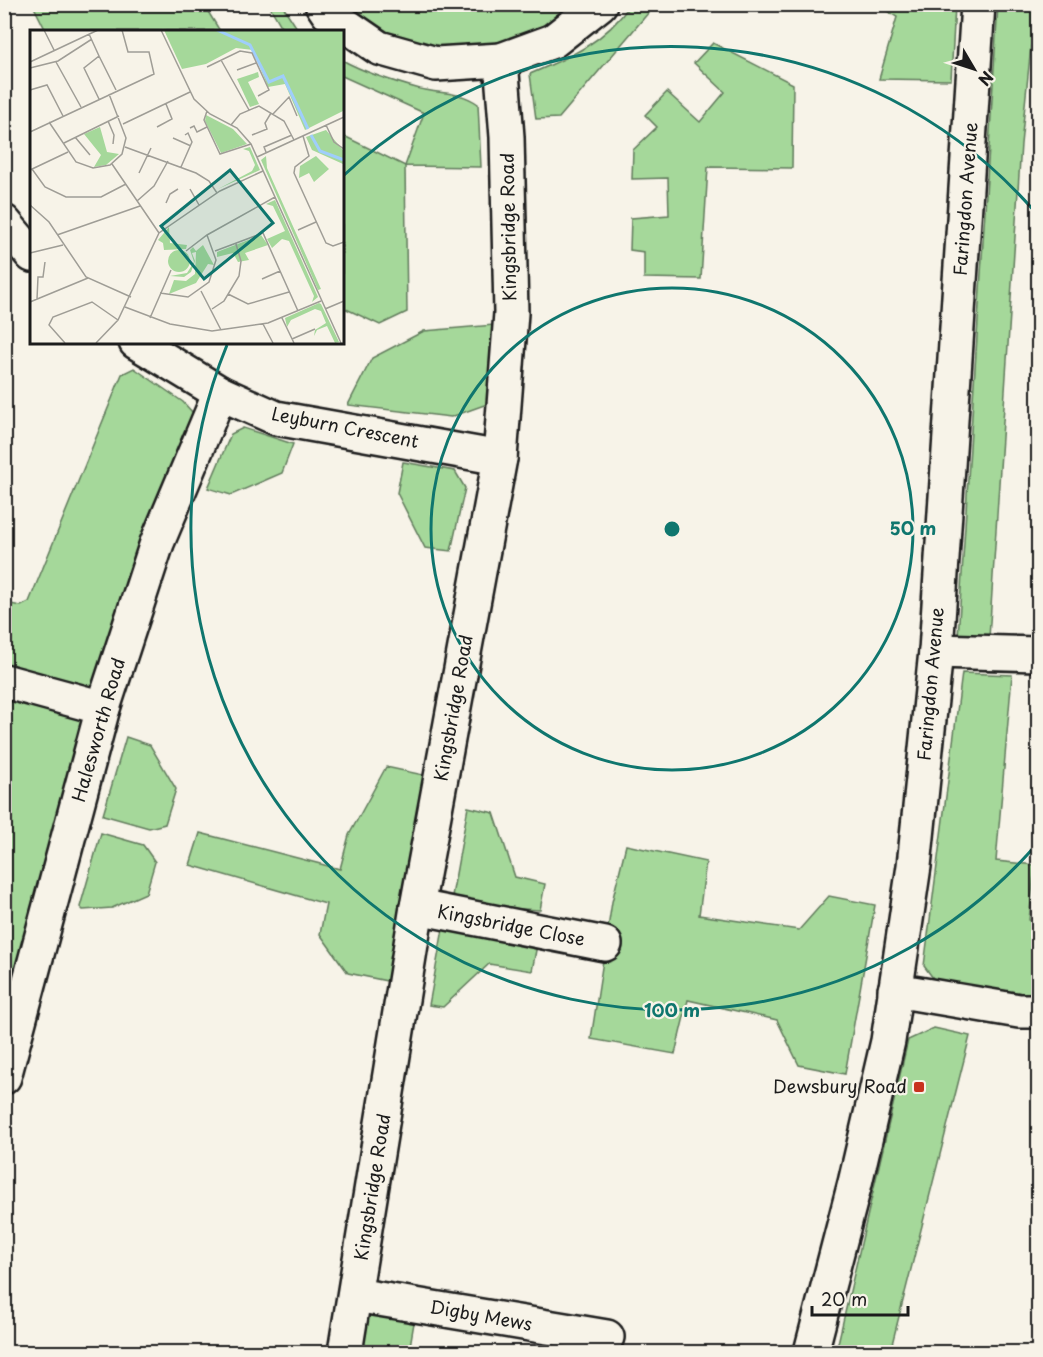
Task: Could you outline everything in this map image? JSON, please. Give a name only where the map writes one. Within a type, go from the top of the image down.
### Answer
[{"type":"street","points":[[322,4],[328,13],[379,48],[436,64],[501,60],[553,41],[600,4]]},
{"type":"street","name":"Faringdon Avenue","points":[[811,1353],[855,1183],[888,1041],[914,866],[936,651],[978,4]]},
{"type":"street","name":"Kingsbridge Road","points":[[345,1353],[417,907],[500,458],[512,313],[507,137],[501,60]]},
{"type":"street","points":[[4,222],[30,253]]},
{"type":"street","name":"Leyburn Crescent","points":[[139,344],[220,393],[276,418],[500,458]]},
{"type":"street","name":"Halesworth Road","points":[[4,1077],[103,708],[157,543],[220,393]]},
{"type":"street","points":[[936,651],[1038,654]]},
{"type":"street","points":[[4,681],[103,708]]},
{"type":"street","name":"Kingsbridge Close","points":[[417,907],[605,944]]},
{"type":"street","points":[[895,990],[1019,1011],[1038,1011]]},
{"type":"street","name":"Digby Mews","points":[[355,1295],[607,1337]]},
{"type":"green space","points":[[33,5],[204,5],[219,30],[46,30]]},
{"type":"green space","points":[[269,5],[282,5],[298,30],[283,30]]},
{"type":"green space","points":[[345,5],[572,5],[547,23],[520,36],[490,45],[458,48],[427,46],[397,38],[370,24]]},
{"type":"green space","points":[[630,5],[655,5],[559,118],[536,119],[530,74],[573,54],[598,39]]},
{"type":"green space","points":[[877,5],[955,5],[951,80],[879,79],[897,17]]},
{"type":"green space","points":[[998,5],[1038,5],[1038,39],[1031,46],[1021,144],[989,638],[958,637]]},
{"type":"green space","points":[[713,43],[793,84],[792,168],[708,167],[701,279],[644,278],[644,252],[630,250],[631,218],[669,215],[668,178],[632,179],[633,150],[657,127],[645,115],[667,92],[700,122],[725,92],[694,63]]},
{"type":"green space","points":[[344,61],[390,80],[420,89],[457,95],[478,104],[481,167],[405,166],[424,113],[344,77]]},
{"type":"green space","points":[[344,136],[405,166],[407,312],[380,325],[344,308]]},
{"type":"green space","points":[[494,325],[490,403],[451,417],[348,405],[372,358],[424,331]]},
{"type":"green space","points":[[134,368],[183,402],[193,413],[119,615],[5,1043],[5,603],[21,606],[29,602],[122,374]]},
{"type":"green space","points":[[243,428],[293,444],[282,473],[231,495],[208,488],[231,434]]},
{"type":"green space","points":[[403,462],[455,471],[465,488],[451,551],[425,548],[397,493]]},
{"type":"green space","points":[[962,673],[1012,675],[996,861],[1035,865],[1029,920],[1038,922],[1038,995],[936,982],[924,966]]},
{"type":"green space","points":[[126,737],[150,745],[176,789],[165,824],[149,828],[103,815]]},
{"type":"green space","points":[[386,767],[428,776],[392,982],[348,973],[320,934],[326,904],[190,865],[200,833],[340,869],[349,835]]},
{"type":"green space","points":[[468,807],[494,813],[515,877],[545,884],[540,910],[506,908],[452,896]]},
{"type":"green space","points":[[101,833],[143,845],[155,862],[146,893],[112,908],[83,910],[80,907]]},
{"type":"green space","points":[[626,845],[706,862],[699,915],[799,930],[829,896],[875,905],[845,1074],[799,1065],[777,1020],[688,1000],[675,1054],[591,1039],[612,902]]},
{"type":"green space","points":[[443,929],[537,945],[532,971],[489,964],[443,1007],[429,1005]]},
{"type":"green space","points":[[934,1028],[970,1036],[890,1352],[836,1352],[908,1040]]},
{"type":"green space","points":[[369,1310],[415,1317],[409,1352],[361,1352]]},
{"type":"place","name":"Dewsbury Road","points":[[919,1087]]}]
